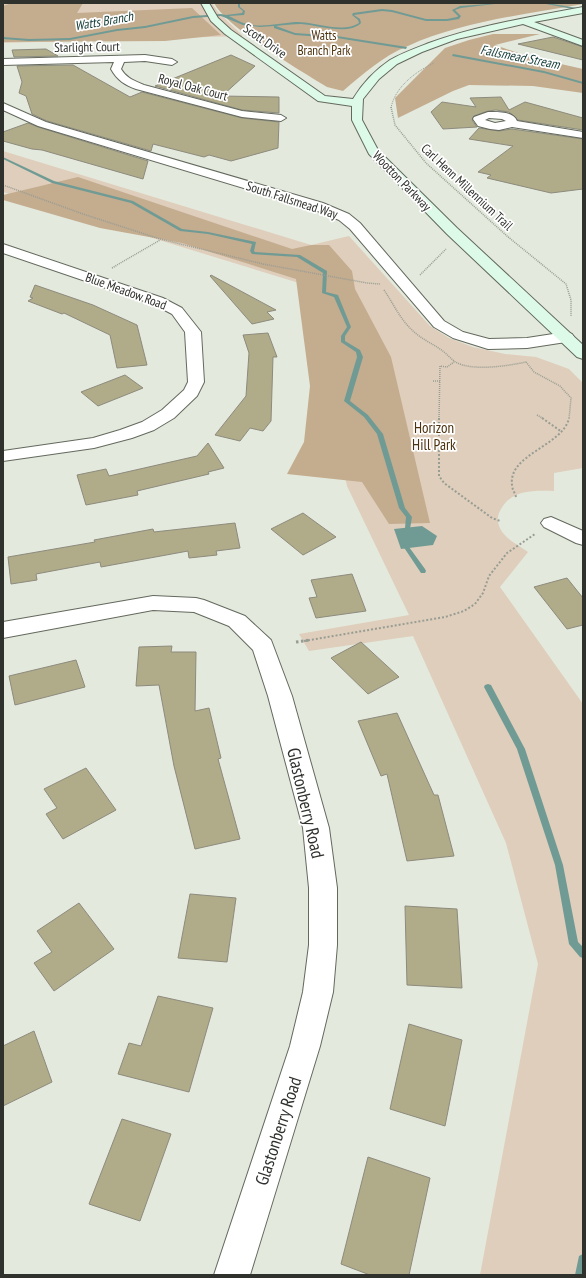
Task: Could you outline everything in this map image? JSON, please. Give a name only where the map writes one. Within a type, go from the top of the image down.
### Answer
[{"type":"main road","points":[[358,101],[375,77],[394,62],[419,50],[454,37],[521,20],[578,10]]},
{"type":"main road","name":"Scott Drive","points":[[209,11],[228,32],[316,93],[322,99],[358,101]]},
{"type":"main road","points":[[521,20],[583,43]]},
{"type":"main road","name":"Wootton Parkway","points":[[358,101],[357,120],[373,152],[452,231],[566,336],[583,354]]},
{"type":"main road","points":[[566,336],[583,333]]},
{"type":"street","name":"Starlight Court","points":[[3,62],[145,58],[172,62]]},
{"type":"street","name":"Royal Oak Court","points":[[120,59],[116,69],[119,75],[125,81],[140,87],[242,114],[281,118]]},
{"type":"street","name":"South Fallsmead Way","points":[[3,106],[42,124],[318,206],[344,218],[355,226],[439,324],[458,335],[488,344],[527,343],[566,336]]},
{"type":"street","points":[[512,123],[583,135]]},
{"type":"street","name":"Blue Meadow Road","points":[[3,248],[158,301],[177,311],[193,332],[196,382],[191,392],[168,414],[143,428],[94,443],[3,456]]},
{"type":"street","points":[[550,523],[583,539]]},
{"type":"street","name":"Glastonberry Road","points":[[3,630],[153,604],[196,605],[238,621],[263,646],[280,696],[316,828],[323,888],[323,945],[318,992],[305,1046],[232,1275]]},
{"type":"path","name":"Carl Henn Millennium Trail","points":[[434,63],[420,70],[403,85],[393,98],[391,110],[395,125],[426,163],[506,236],[566,284],[571,300],[570,310],[572,318]]},
{"type":"path","points":[[3,185],[83,214],[160,239],[263,264],[367,283]]},
{"type":"path","points":[[108,271],[160,239]]},
{"type":"path","points":[[420,276],[451,245]]},
{"type":"path","points":[[516,497],[511,489],[511,478],[518,466],[530,455],[562,432],[568,425],[571,398],[560,386],[534,372],[526,362],[525,355]]},
{"type":"path","points":[[454,362],[447,367],[440,366],[439,476],[450,487],[492,518],[500,521]]},
{"type":"path","points":[[467,365],[506,366],[526,362]]},
{"type":"path","points":[[433,381],[440,381]]},
{"type":"path","points":[[537,414],[562,432]]},
{"type":"path","points":[[296,642],[445,618],[464,611],[475,604],[483,593],[489,576],[506,553],[550,523]]},
{"type":"green space","points":[[3,3],[212,3],[218,12],[243,36],[3,43]]},
{"type":"green space","points":[[12,3],[83,3],[77,13],[192,8],[221,35],[165,41],[3,42],[3,6]]},
{"type":"green space","name":"Watts Branch Park","points":[[214,3],[583,4],[517,15],[471,25],[428,38],[390,55],[343,91],[327,87],[265,48],[233,24],[221,13]]},
{"type":"green space","points":[[493,34],[540,34],[495,45],[530,57],[583,69],[583,93],[533,86],[469,85],[453,91],[398,118],[395,98],[445,48]]},
{"type":"green space","name":"Horizon Hill Park","points":[[3,151],[311,245],[349,236],[430,326],[449,338],[473,347],[505,354],[536,357],[569,369],[583,383],[583,468],[554,473],[554,491],[529,491],[515,496],[503,505],[499,513],[498,521],[499,526],[505,536],[528,552],[500,587],[583,704],[583,1275],[480,1275],[538,964],[506,843],[413,636],[309,651],[299,634],[409,615],[347,486],[299,283],[3,192]]},
{"type":"green space","points":[[78,177],[292,249],[311,245],[329,245],[352,271],[355,289],[391,357],[430,523],[389,524],[362,482],[287,474],[304,442],[310,386],[296,279],[182,243],[100,228],[3,200],[3,195]]},
{"type":"water","points":[[422,526],[437,536],[433,545],[401,549],[394,529]]},
{"type":"building","points":[[553,37],[583,47],[583,60],[518,44]]},
{"type":"building","points":[[46,49],[58,56],[14,57],[12,50]]},
{"type":"building","points":[[231,55],[255,66],[222,96],[279,97],[279,113],[242,110],[155,86]]},
{"type":"building","points":[[73,65],[130,97],[142,92],[242,118],[279,122],[278,148],[231,161],[209,155],[204,157],[153,144],[151,151],[47,121],[32,114],[26,96],[19,93],[22,82],[17,66]]},
{"type":"building","points":[[501,97],[509,110],[525,102],[583,118],[583,130],[518,120],[509,112],[496,110],[474,116],[472,120],[477,127],[443,129],[431,112],[442,102],[476,107],[470,98]]},
{"type":"building","points":[[28,123],[148,161],[143,179],[42,150],[32,149],[3,141],[3,132]]},
{"type":"building","points":[[479,128],[499,131],[512,129],[583,139],[583,189],[551,193],[487,178],[491,175],[478,172],[513,146],[469,139]]},
{"type":"building","points":[[211,275],[276,310],[267,312],[274,319],[252,324],[210,276]]},
{"type":"building","points":[[35,285],[93,305],[137,325],[147,365],[117,368],[110,335],[64,313],[62,314],[28,301],[33,298],[30,297]]},
{"type":"building","points":[[268,333],[277,357],[273,357],[271,421],[263,431],[250,428],[240,441],[215,435],[246,396],[249,353],[243,335]]},
{"type":"building","points":[[125,375],[143,388],[98,406],[81,392]]},
{"type":"building","points":[[208,443],[224,468],[208,472],[209,474],[137,491],[138,495],[86,505],[77,475],[106,469],[109,476],[197,456]]},
{"type":"building","points":[[303,513],[336,537],[303,555],[271,529]]},
{"type":"building","points":[[235,523],[240,548],[216,551],[217,555],[189,558],[188,551],[101,567],[100,562],[36,574],[37,580],[11,584],[8,557],[95,542],[94,540],[153,529],[154,532]]},
{"type":"building","points":[[352,574],[366,611],[316,618],[309,598],[317,597],[311,580]]},
{"type":"building","points":[[567,578],[583,598],[583,625],[567,629],[534,587]]},
{"type":"building","points":[[361,642],[399,677],[368,694],[331,658]]},
{"type":"building","points":[[172,646],[171,652],[196,652],[195,711],[209,708],[221,758],[218,759],[240,839],[195,849],[174,766],[159,685],[136,686],[139,647]]},
{"type":"building","points":[[76,660],[85,687],[15,705],[9,676]]},
{"type":"building","points":[[397,713],[434,795],[438,795],[454,856],[407,861],[387,774],[381,776],[358,721]]},
{"type":"building","points":[[86,768],[116,810],[63,839],[46,814],[57,808],[44,789]]},
{"type":"building","points":[[190,894],[236,898],[227,962],[178,958]]},
{"type":"building","points":[[79,903],[114,949],[54,991],[34,963],[52,952],[37,931]]},
{"type":"building","points":[[405,906],[457,909],[462,988],[407,985]]},
{"type":"building","points":[[158,996],[213,1008],[189,1092],[118,1074],[129,1043],[141,1046]]},
{"type":"building","points":[[409,1024],[462,1040],[445,1126],[390,1109]]},
{"type":"building","points":[[34,1031],[52,1082],[3,1106],[3,1046]]},
{"type":"building","points":[[122,1119],[171,1134],[140,1221],[89,1204]]},
{"type":"building","points":[[368,1157],[430,1178],[409,1275],[370,1275],[341,1264]]},
{"type":"waterway","points":[[226,16],[243,14],[244,11],[239,7],[239,4],[241,3]]},
{"type":"waterway","name":"Watts Branch","points":[[3,38],[29,40],[70,39],[117,30],[145,27],[193,17],[221,15],[237,22],[253,26],[296,23],[346,28],[358,25],[360,23],[353,14],[382,10],[392,11],[426,20],[447,20],[458,18],[460,16],[453,10],[460,7],[502,3]]},
{"type":"waterway","name":"Watts Branch","points":[[542,3],[583,10]]},
{"type":"waterway","name":"Fallsmead Stream","points":[[275,27],[295,34],[337,37],[406,48]]},
{"type":"waterway","name":"Fallsmead Stream","points":[[453,55],[544,72],[583,83]]},
{"type":"waterway","points":[[3,158],[53,182],[132,202],[181,230],[208,233],[254,243],[252,251],[254,253],[298,256],[325,272],[324,293],[336,296],[349,327],[343,336],[343,342],[358,351],[360,357],[347,401],[366,416],[380,434],[402,508],[409,517],[408,528]]},
{"type":"waterway","points":[[407,548],[423,571]]},
{"type":"waterway","points":[[488,687],[521,749],[559,865],[574,944],[583,954]]},
{"type":"waterway","points":[[581,1275],[583,1260]]}]
